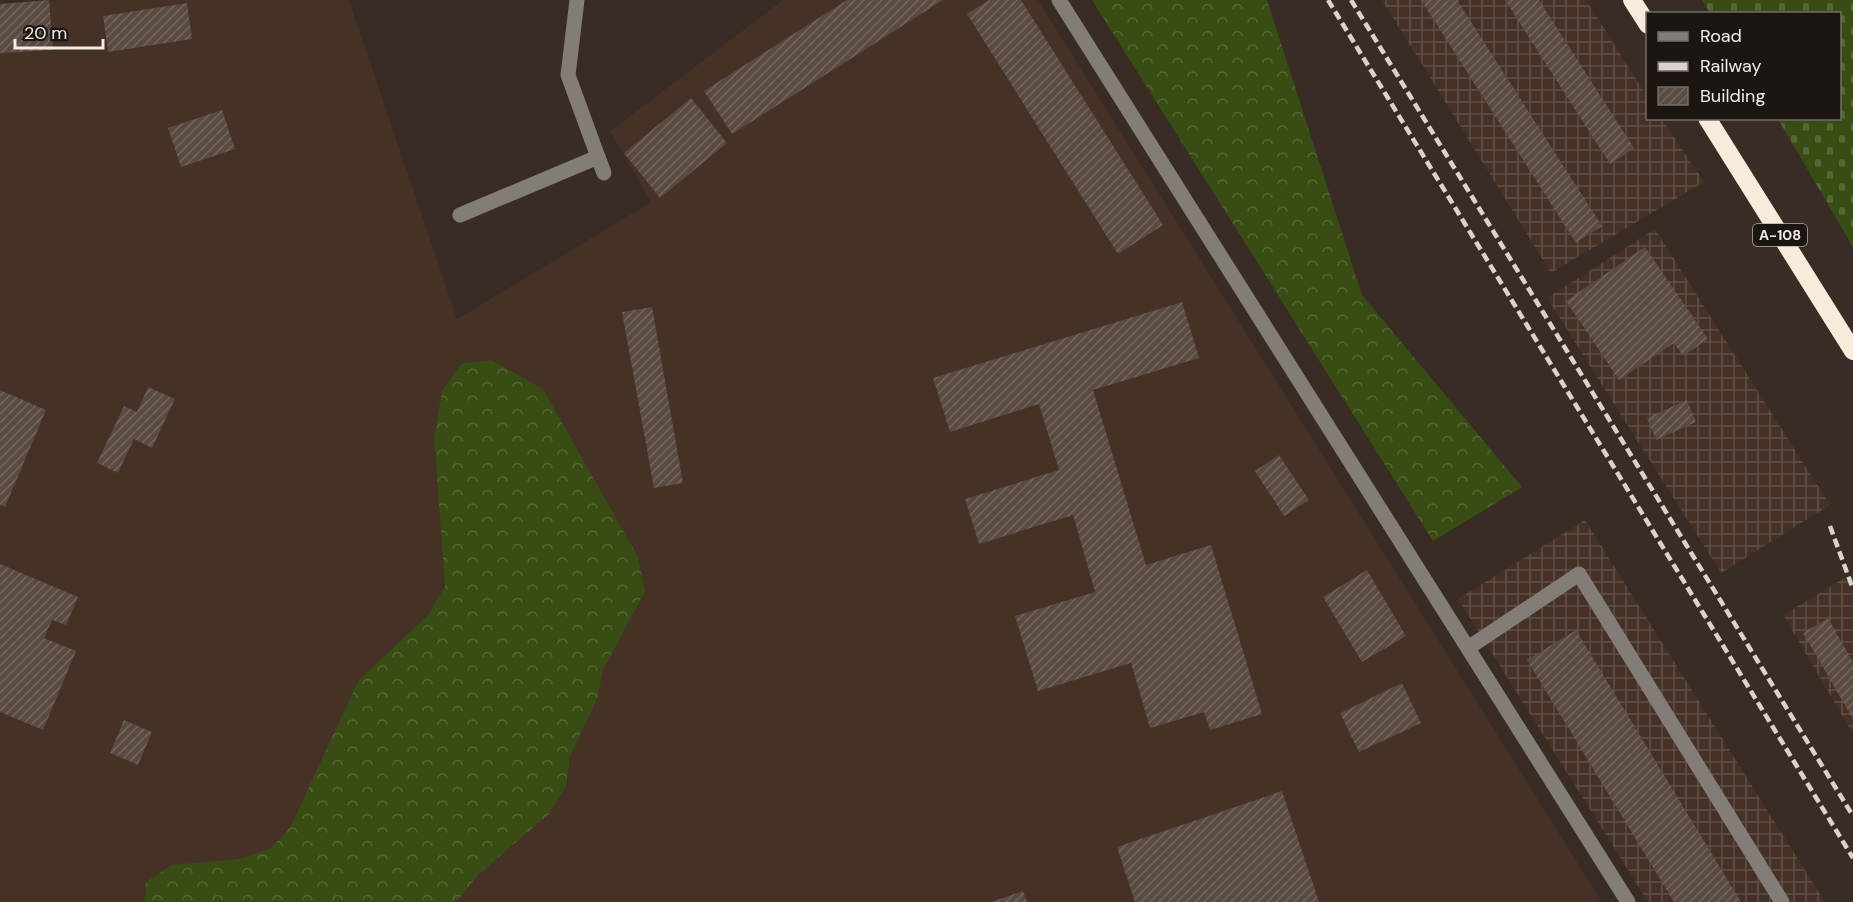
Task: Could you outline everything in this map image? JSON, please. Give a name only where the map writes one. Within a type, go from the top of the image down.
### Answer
[{"type":"highway","points":[[1632,0],[1646,23]]},
{"type":"highway","name":"А-108","points":[[1708,120],[1853,351]]},
{"type":"lane","points":[[577,0],[568,75],[604,173]]},
{"type":"lane","points":[[1059,0],[1628,902]]},
{"type":"lane","points":[[460,215],[598,158]]},
{"type":"lane","points":[[1468,648],[1579,574],[1782,902]]},
{"type":"shaded area","points":[[58,0],[349,0],[457,319],[651,202],[610,131],[783,0],[1038,0],[1602,902],[0,902],[0,48],[41,4]]},
{"type":"shaded area","points":[[1382,0],[1586,0],[1646,94],[1646,120],[1663,120],[1704,182],[1551,273]]},
{"type":"shaded area","points":[[1655,229],[1830,505],[1721,573],[1547,298]]},
{"type":"shaded area","points":[[1585,520],[1825,902],[1648,902],[1458,599]]},
{"type":"shaded area","points":[[1853,573],[1853,734],[1783,615]]},
{"type":"green space","points":[[1092,0],[1267,0],[1362,295],[1522,487],[1433,541]]},
{"type":"green space","points":[[1702,0],[1853,0],[1853,247],[1779,120],[1841,120],[1841,12],[1709,12]]},
{"type":"green space","points":[[491,360],[543,389],[638,557],[645,591],[603,670],[597,699],[570,756],[566,786],[550,813],[479,874],[456,902],[145,902],[146,882],[172,865],[240,859],[271,848],[291,826],[358,681],[430,613],[445,586],[434,438],[442,391],[461,364]]},
{"type":"building","points":[[49,0],[53,50],[0,53],[0,4]]},
{"type":"building","points":[[847,0],[943,0],[732,134],[704,91]]},
{"type":"building","points":[[989,0],[1021,0],[1163,225],[1118,254],[967,14]]},
{"type":"building","points":[[1421,0],[1457,0],[1602,226],[1576,243]]},
{"type":"building","points":[[1505,0],[1539,0],[1634,148],[1610,164]]},
{"type":"building","points":[[187,3],[192,39],[108,52],[103,16]]},
{"type":"building","points":[[691,98],[727,143],[660,198],[624,153]]},
{"type":"building","points":[[222,110],[235,149],[181,167],[168,128]]},
{"type":"building","points":[[1645,247],[1708,339],[1683,356],[1674,343],[1619,380],[1566,301]]},
{"type":"building","points":[[1182,302],[1199,358],[1093,390],[1146,565],[1211,545],[1262,714],[1210,730],[1204,712],[1150,728],[1131,663],[1038,691],[1015,616],[1095,592],[1073,515],[979,544],[965,499],[1059,470],[1039,404],[950,432],[933,378]]},
{"type":"building","points":[[652,307],[683,483],[654,488],[622,312]]},
{"type":"building","points":[[148,387],[175,399],[152,448],[134,439],[118,473],[97,463],[124,406],[137,412]]},
{"type":"building","points":[[0,390],[46,410],[5,507],[0,505]]},
{"type":"building","points":[[1687,400],[1696,422],[1656,440],[1647,418]]},
{"type":"building","points":[[1279,455],[1309,500],[1284,516],[1255,471]]},
{"type":"building","points":[[0,564],[78,597],[66,625],[52,620],[44,638],[76,651],[43,730],[0,712]]},
{"type":"building","points":[[1367,570],[1406,636],[1362,662],[1323,597]]},
{"type":"building","points":[[1828,618],[1853,662],[1853,719],[1803,633]]},
{"type":"building","points":[[1576,630],[1741,902],[1674,902],[1527,660]]},
{"type":"building","points":[[1402,683],[1421,723],[1359,752],[1340,713]]},
{"type":"building","points":[[124,720],[152,732],[138,765],[110,753]]},
{"type":"building","points":[[1282,791],[1319,902],[1135,902],[1117,847]]},
{"type":"building","points":[[1023,891],[1027,902],[991,902]]},
{"type":"railway","points":[[1328,0],[1853,858]]},
{"type":"railway","points":[[1351,0],[1853,816]]},
{"type":"railway","points":[[1830,526],[1853,589]]}]
